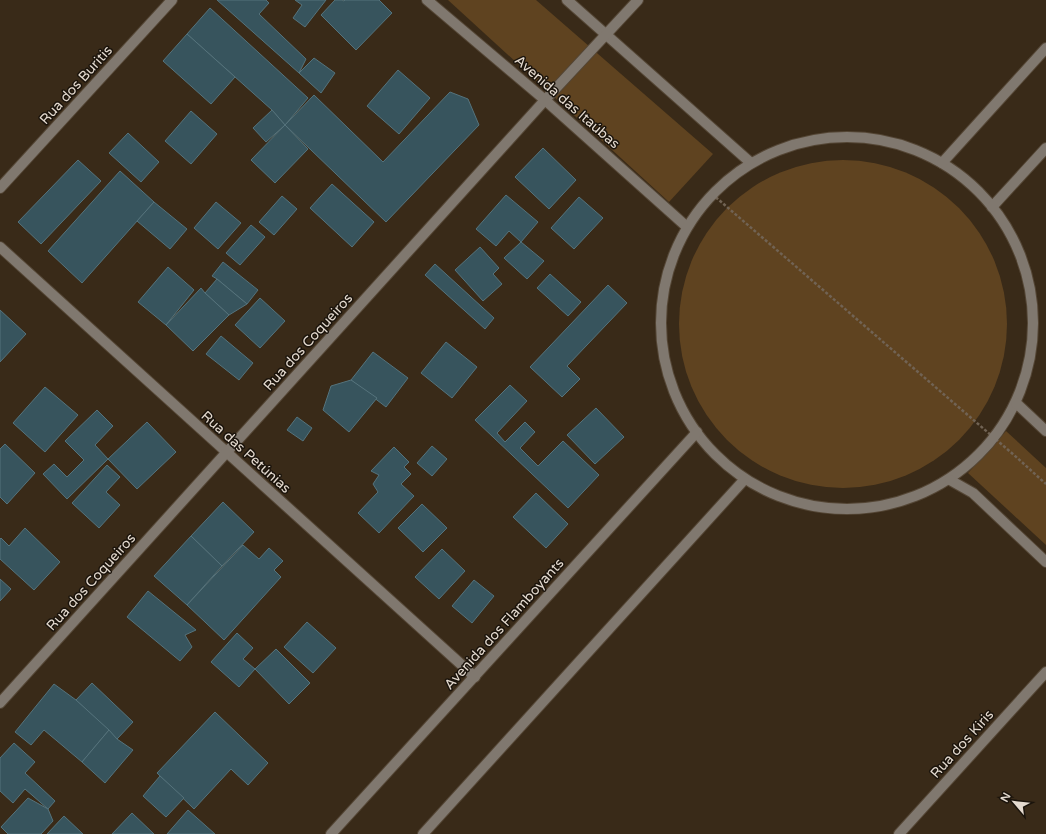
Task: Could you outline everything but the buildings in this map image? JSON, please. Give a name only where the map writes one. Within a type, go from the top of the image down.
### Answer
[{"type":"street","name":"Rua dos Buritis","points":[[0,188],[172,0]]},
{"type":"street","name":"Avenida das Itaúbas","points":[[426,0],[545,100],[687,227]]},
{"type":"street","points":[[567,0],[752,163]]},
{"type":"street","name":"Rua dos Coqueiros","points":[[0,703],[545,100],[638,0]]},
{"type":"street","points":[[942,163],[1046,48]]},
{"type":"street","points":[[836,136],[880,138],[922,151],[942,163],[961,174],[1004,220],[1024,263],[1034,310],[1031,357],[1016,403],[994,439],[978,456],[950,480],[910,499],[855,510],[798,505],[744,480],[711,453],[678,405],[662,349],[663,291],[687,227],[712,194],[731,177],[752,163],[792,144],[836,136]]},
{"type":"street","points":[[992,208],[1046,148]]},
{"type":"street","name":"Rua das Petúnias","points":[[0,247],[475,677]]},
{"type":"street","points":[[1016,403],[1046,431]]},
{"type":"street","name":"Avenida dos Flamboyants","points":[[332,834],[697,432]]},
{"type":"street","points":[[423,834],[744,480]]},
{"type":"street","points":[[950,480],[973,493],[1046,562]]},
{"type":"street","name":"Rua dos Kiris","points":[[899,834],[1046,672]]},
{"type":"path","points":[[712,194],[1046,484]]},
{"type":"shaded area","points":[[448,0],[536,0],[713,154],[669,202]]},
{"type":"shaded area","points":[[843,160],[875,163],[906,173],[934,188],[959,208],[979,233],[994,261],[1004,292],[1007,324],[1004,356],[994,387],[979,415],[959,440],[934,460],[906,475],[875,485],[843,488],[811,485],[780,475],[752,460],[727,440],[707,415],[692,387],[682,356],[679,324],[682,292],[692,261],[707,233],[727,208],[752,188],[780,173],[811,163]]},
{"type":"shaded area","points":[[1006,431],[1046,468],[1046,545],[968,473]]}]
